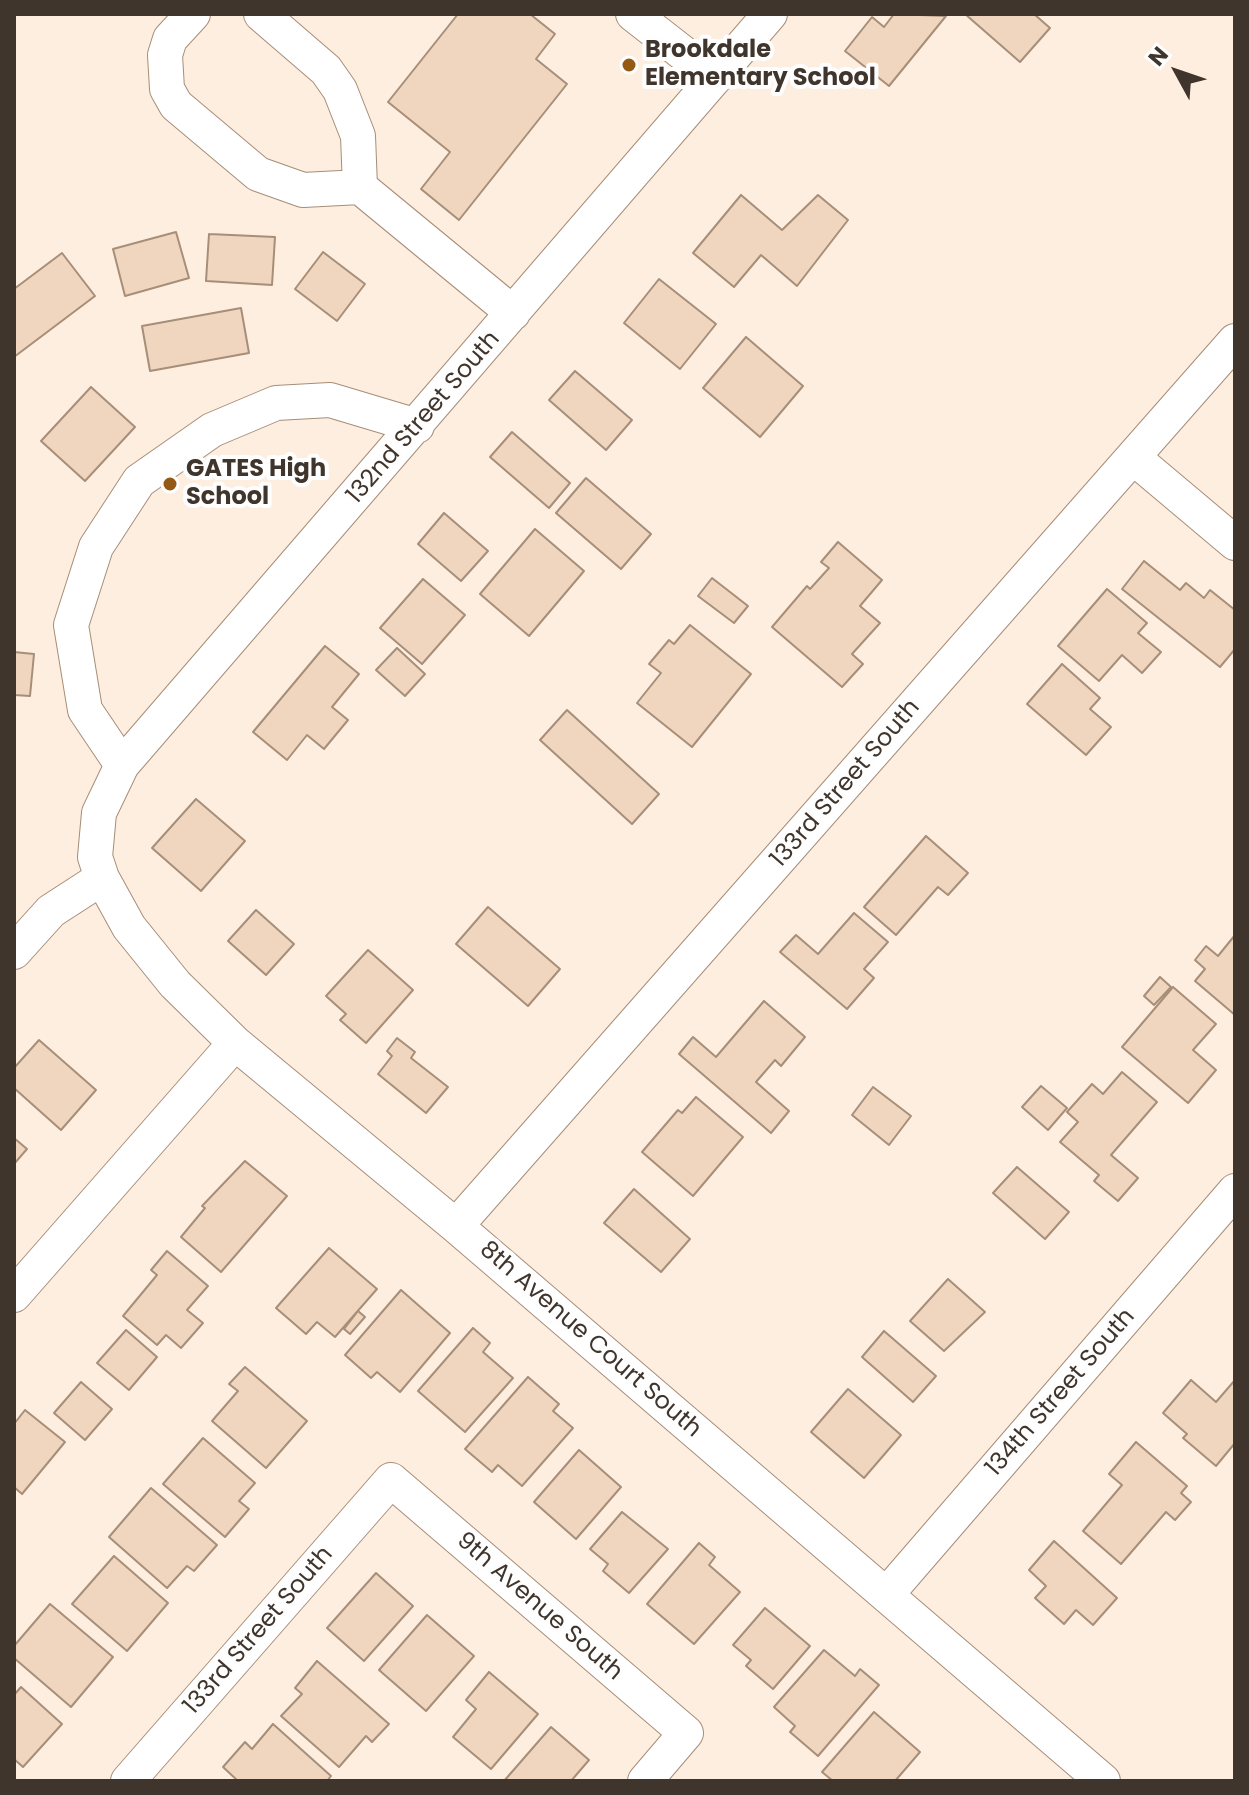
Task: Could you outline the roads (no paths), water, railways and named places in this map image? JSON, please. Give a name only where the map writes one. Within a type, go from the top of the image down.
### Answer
[{"type":"street","points":[[193,14],[170,39],[165,55],[167,89],[176,105],[258,174],[303,190],[360,187],[513,313]]},
{"type":"street","points":[[261,14],[326,70],[340,90],[358,136],[360,187]]},
{"type":"street","points":[[633,14],[715,78]]},
{"type":"street","name":"132nd Street South","points":[[102,878],[95,857],[99,813],[122,765],[770,14]]},
{"type":"street","name":"133rd Street South","points":[[456,1226],[1235,341]]},
{"type":"street","points":[[122,765],[85,710],[71,625],[96,547],[139,481],[212,430],[276,403],[330,400],[417,426]]},
{"type":"street","points":[[1134,458],[1235,543]]},
{"type":"street","points":[[14,952],[51,911],[102,878]]},
{"type":"street","name":"8th Avenue Court South","points":[[102,878],[138,939],[175,984],[235,1043],[456,1226],[1103,1781]]},
{"type":"street","points":[[14,1295],[235,1043]]},
{"type":"street","name":"134th Street South","points":[[887,1594],[1235,1191]]},
{"type":"street","name":"133rd Street South","points":[[128,1781],[391,1480]]},
{"type":"street","name":"9th Avenue South","points":[[391,1480],[686,1733],[645,1781]]},
{"type":"place","name":"Brookdale Elementary School","points":[[629,65]]},
{"type":"place","name":"GATES High School","points":[[170,484]]}]
